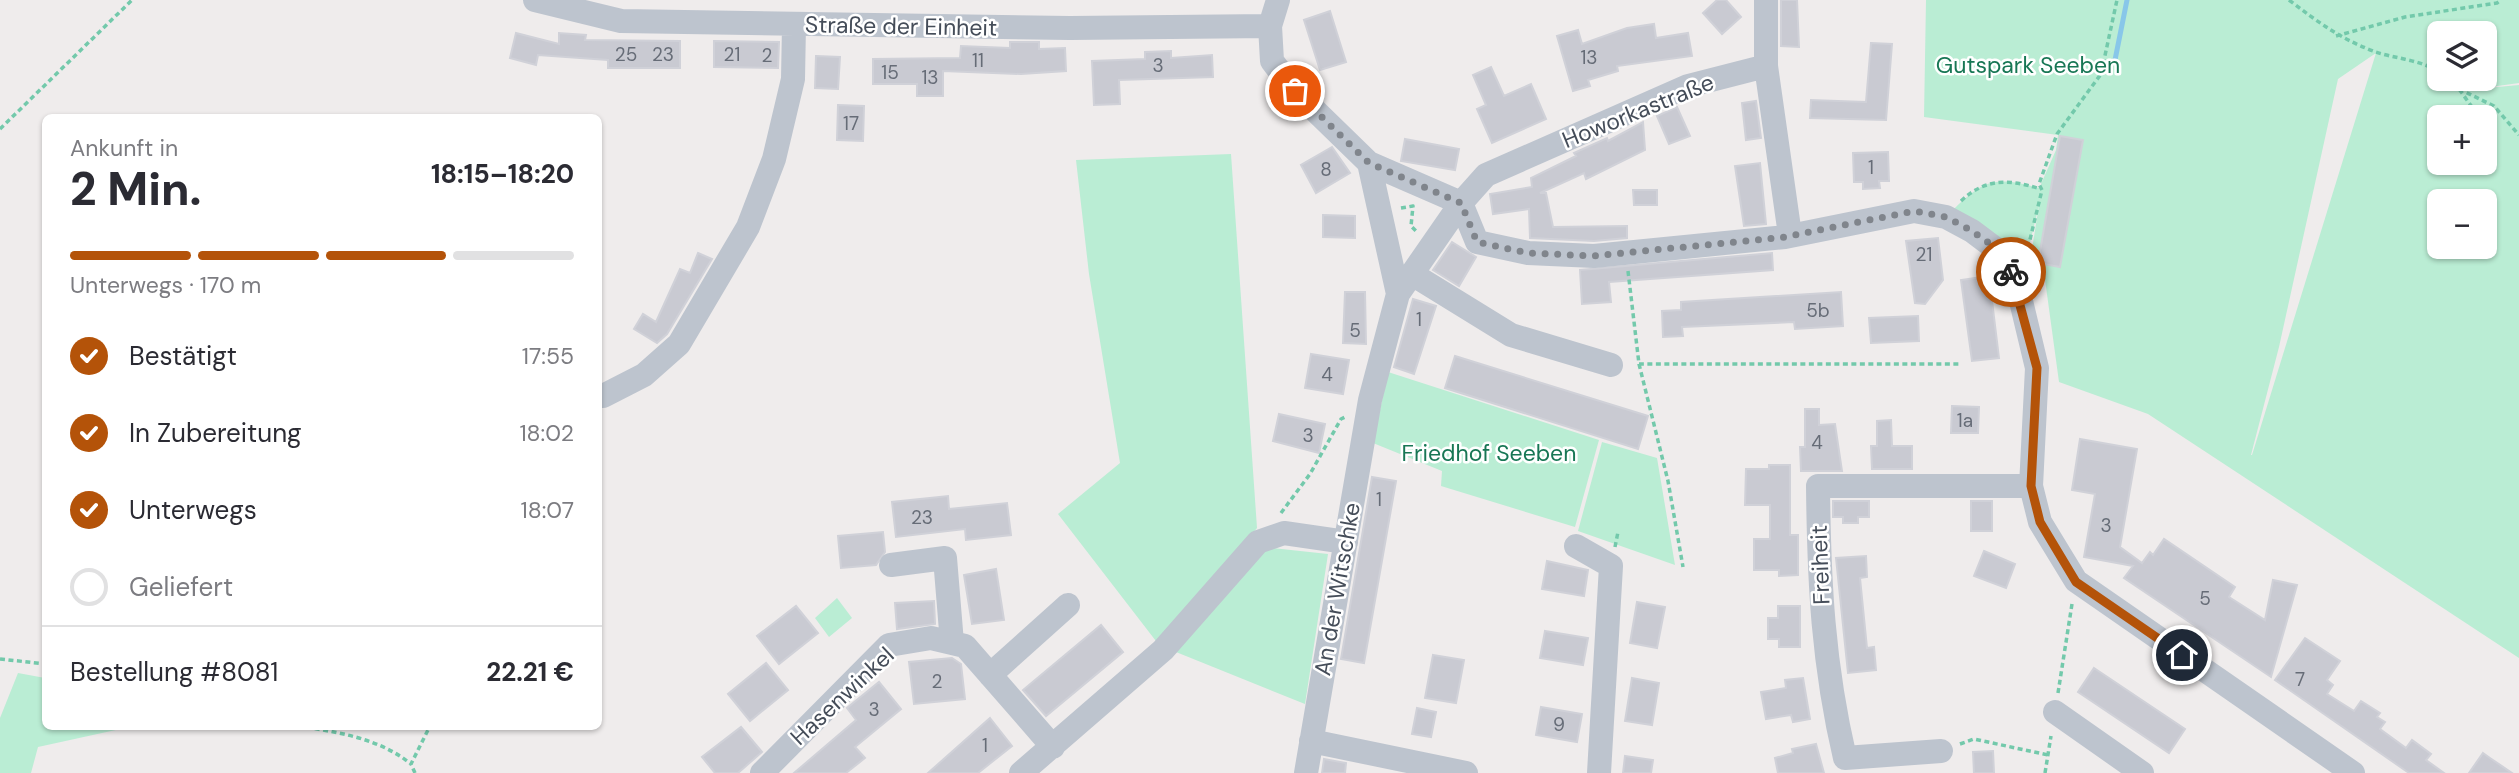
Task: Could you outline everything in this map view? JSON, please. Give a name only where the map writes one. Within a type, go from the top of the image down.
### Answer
[{"type":"street","name":"Straße der Einheit","points":[[536,0],[621,21],[794,25],[1270,26]]},
{"type":"street","points":[[1278,0],[1270,26],[1272,61],[1295,91],[1369,163],[1461,203],[1477,242],[1528,253],[1594,256],[1788,236],[1914,211],[1946,217],[1996,248],[2015,276],[2037,368],[2031,486],[2040,522],[2076,582],[2353,773]]},
{"type":"street","points":[[1766,0],[1766,66],[1788,236]]},
{"type":"street","points":[[603,396],[644,375],[679,344],[748,227],[774,159],[793,79],[794,25]]},
{"type":"street","name":"Howorkastraße","points":[[1405,284],[1461,203],[1486,175],[1688,86],[1766,66]]},
{"type":"street","points":[[1369,163],[1380,212],[1405,284],[1511,335],[1611,365]]},
{"type":"street","name":"An der Witschke","points":[[1306,773],[1369,404],[1405,284]]},
{"type":"street","name":"Freiheit","points":[[1941,751],[1845,758],[1830,692],[1822,627],[1818,486],[2031,486]]},
{"type":"street","points":[[1021,773],[1163,650],[1244,556],[1265,538],[1284,533],[1346,542]]},
{"type":"street","points":[[1576,547],[1611,566],[1599,773]]},
{"type":"street","points":[[891,565],[945,558],[952,643],[965,646],[1053,747]]},
{"type":"street","points":[[990,675],[1068,605]]},
{"type":"street","name":"Hasenwinkel","points":[[762,773],[889,646],[931,638],[952,643]]},
{"type":"street","points":[[2055,712],[2142,773]]},
{"type":"street","points":[[1311,741],[1466,773]]},
{"type":"path","points":[[0,129],[132,0]]},
{"type":"path","points":[[2015,276],[2027,255],[2042,190],[2039,184],[2057,134],[2101,74],[2117,0]]},
{"type":"path","points":[[2289,0],[2336,36],[2376,52],[2427,66]]},
{"type":"path","points":[[2336,36],[2405,17],[2497,3],[2501,0]]},
{"type":"path","points":[[2463,91],[2494,106],[2519,135]]},
{"type":"path","points":[[1946,217],[1975,188],[1987,184],[2000,181],[2019,182],[2042,190]]},
{"type":"path","points":[[1380,212],[1413,206],[1412,226],[1432,246]]},
{"type":"path","points":[[1626,251],[1639,364],[1668,481],[1683,567]]},
{"type":"path","points":[[1639,364],[1959,364]]},
{"type":"path","points":[[1265,538],[1310,474],[1340,419],[1369,404]]},
{"type":"path","points":[[2045,773],[2076,582]]},
{"type":"path","points":[[0,659],[42,664]]},
{"type":"path","points":[[317,730],[370,741],[397,753],[411,764],[415,773]]},
{"type":"path","points":[[411,764],[428,730]]},
{"type":"path","points":[[1941,751],[1974,739],[2048,755]]},
{"type":"green space","name":"Gutspark Seeben","points":[[1926,0],[2519,0],[2519,83],[2497,86],[2497,21],[2427,21],[2427,91],[2497,91],[2497,87],[2519,85],[2519,658],[2148,414],[2059,382],[2043,265],[2030,262],[2039,205],[2027,255],[2015,276],[1946,217],[1969,195],[1988,184],[2011,182],[2042,189],[2041,184],[2056,150],[2058,135],[1924,117]],"holes":[[[2376,53],[2252,455],[2251,455],[2279,347],[2338,79]]]},
{"type":"green space","points":[[1231,154],[1257,528],[1159,645],[1058,514],[1120,463],[1089,274],[1076,160]]},
{"type":"green space","name":"Friedhof Seeben","points":[[1388,372],[1599,440],[1575,527],[1441,486],[1442,471],[1373,443]]},
{"type":"green space","points":[[1602,442],[1657,458],[1675,565],[1578,531]]},
{"type":"green space","points":[[1263,547],[1328,554],[1305,704],[1171,650]]},
{"type":"green space","points":[[837,598],[852,618],[829,637],[815,618]]},
{"type":"green space","points":[[18,673],[42,677],[42,730],[116,730],[38,747],[31,773],[0,773],[0,718]]},
{"type":"building","points":[[1717,0],[1726,0],[1741,17],[1722,34],[1703,13]]},
{"type":"building","points":[[1781,0],[1797,0],[1799,47],[1781,46]]},
{"type":"building","points":[[1330,11],[1346,62],[1320,70],[1304,20]]},
{"type":"building","points":[[1654,24],[1656,38],[1688,33],[1692,56],[1617,66],[1618,71],[1588,80],[1590,86],[1573,91],[1557,36],[1578,30],[1582,44],[1627,28]]},
{"type":"building","points":[[516,33],[559,44],[559,33],[586,35],[585,40],[680,41],[680,68],[608,68],[608,60],[538,55],[536,65],[510,58]]},
{"type":"building","points":[[714,41],[779,42],[778,68],[714,67]]},
{"type":"building","points":[[1010,42],[1039,42],[1039,49],[1065,48],[1066,71],[1021,74],[943,71],[943,96],[917,96],[917,84],[873,84],[873,59],[960,58],[961,46],[1010,48]]},
{"type":"building","points":[[1871,43],[1892,44],[1886,120],[1810,118],[1811,100],[1866,102]]},
{"type":"building","points":[[1171,51],[1171,58],[1212,55],[1213,77],[1119,80],[1120,104],[1094,105],[1092,61],[1145,59],[1145,52]]},
{"type":"building","points":[[816,56],[840,57],[838,89],[815,88]]},
{"type":"building","points":[[1491,67],[1504,96],[1531,84],[1546,119],[1492,143],[1477,109],[1486,105],[1473,75]]},
{"type":"building","points":[[1756,101],[1761,138],[1746,140],[1742,103]]},
{"type":"building","points":[[838,105],[864,106],[863,141],[837,140]]},
{"type":"building","points":[[1677,107],[1690,136],[1669,144],[1657,116]]},
{"type":"building","points":[[1643,122],[1645,150],[1586,179],[1584,173],[1540,193],[1546,193],[1553,227],[1627,226],[1627,238],[1594,241],[1530,238],[1529,209],[1493,214],[1490,194],[1532,187],[1531,178],[1576,156],[1574,153],[1607,138],[1608,141]]},
{"type":"building","points":[[2060,136],[2083,140],[2060,267],[2038,263]]},
{"type":"building","points":[[1405,139],[1459,149],[1455,170],[1401,161]]},
{"type":"building","points":[[1332,147],[1350,173],[1316,193],[1301,165]]},
{"type":"building","points":[[1888,152],[1889,181],[1879,181],[1880,188],[1863,189],[1863,182],[1854,182],[1853,153]]},
{"type":"building","points":[[1760,163],[1766,224],[1744,226],[1735,166]]},
{"type":"building","points":[[1633,190],[1657,190],[1657,205],[1634,205]]},
{"type":"building","points":[[1323,215],[1355,216],[1355,238],[1323,237]]},
{"type":"building","points":[[1938,238],[1943,280],[1925,304],[1915,303],[1906,241]]},
{"type":"building","points":[[1452,242],[1476,257],[1459,286],[1433,270]]},
{"type":"building","points":[[698,253],[712,259],[667,334],[657,343],[634,329],[643,314],[656,322],[680,269],[690,273]]},
{"type":"building","points":[[1772,253],[1773,270],[1609,282],[1611,302],[1582,304],[1580,270]]},
{"type":"building","points":[[1989,276],[1999,358],[1972,361],[1961,280]]},
{"type":"building","points":[[1345,292],[1365,292],[1366,344],[1343,343]]},
{"type":"building","points":[[1841,292],[1843,326],[1795,329],[1794,322],[1682,327],[1683,336],[1663,337],[1662,311],[1681,310],[1681,302]]},
{"type":"building","points":[[1413,299],[1436,306],[1414,374],[1394,367]]},
{"type":"building","points":[[1918,316],[1919,341],[1871,343],[1869,318]]},
{"type":"building","points":[[1311,354],[1349,360],[1343,394],[1305,388]]},
{"type":"building","points":[[1455,356],[1648,416],[1638,449],[1445,388]]},
{"type":"building","points":[[1952,406],[1979,407],[1978,433],[1951,433]]},
{"type":"building","points":[[1805,409],[1819,409],[1819,425],[1835,424],[1842,471],[1801,471],[1800,447],[1805,447]]},
{"type":"building","points":[[1279,414],[1325,424],[1319,453],[1273,441]]},
{"type":"building","points":[[1891,420],[1892,446],[1912,446],[1912,469],[1872,469],[1871,446],[1877,446],[1877,421]]},
{"type":"building","points":[[2080,439],[2137,449],[2120,547],[2142,563],[2150,552],[2153,555],[2164,539],[2235,587],[2229,597],[2265,620],[2273,580],[2297,585],[2271,677],[2124,578],[2133,566],[2084,557],[2095,494],[2072,490]]},
{"type":"building","points":[[1769,465],[1790,465],[1790,535],[1798,535],[1798,575],[1779,576],[1779,570],[1754,570],[1754,539],[1770,539],[1770,505],[1745,505],[1746,469],[1769,469]]},
{"type":"building","points":[[1372,477],[1396,481],[1364,663],[1341,659]]},
{"type":"building","points":[[948,496],[949,509],[1007,503],[1011,535],[966,540],[965,529],[896,537],[892,502]]},
{"type":"building","points":[[1833,501],[1869,501],[1869,517],[1858,517],[1858,523],[1843,523],[1843,517],[1833,517]]},
{"type":"building","points":[[1971,501],[1992,501],[1992,531],[1971,531]]},
{"type":"building","points":[[883,532],[885,552],[876,565],[841,568],[838,536]]},
{"type":"building","points":[[1984,551],[2015,564],[2006,588],[1974,576]]},
{"type":"building","points":[[1866,556],[1867,577],[1860,578],[1867,648],[1874,647],[1876,670],[1848,673],[1836,558]]},
{"type":"building","points":[[1547,561],[1588,570],[1584,596],[1542,589]]},
{"type":"building","points":[[996,569],[1004,620],[972,624],[964,575]]},
{"type":"building","points":[[934,601],[935,624],[897,629],[895,603]]},
{"type":"building","points":[[1637,602],[1665,607],[1657,648],[1630,643]]},
{"type":"building","points":[[796,606],[818,633],[779,664],[757,636]]},
{"type":"building","points":[[1778,606],[1800,606],[1800,647],[1779,647],[1779,639],[1768,639],[1768,618],[1778,618]]},
{"type":"building","points":[[1101,625],[1123,652],[1046,716],[1023,690]]},
{"type":"building","points":[[1545,631],[1588,638],[1583,665],[1540,658]]},
{"type":"building","points":[[2305,638],[2340,661],[2327,680],[2333,685],[2327,694],[2354,711],[2361,701],[2380,713],[2377,717],[2385,722],[2380,729],[2406,748],[2412,740],[2431,754],[2426,760],[2444,773],[2409,773],[2275,680]]},
{"type":"building","points":[[1433,655],[1464,660],[1456,703],[1425,698]]},
{"type":"building","points":[[952,658],[961,664],[965,699],[914,704],[909,662]]},
{"type":"building","points":[[766,663],[788,690],[750,721],[728,694]]},
{"type":"building","points":[[2094,668],[2185,729],[2169,753],[2078,692]]},
{"type":"building","points":[[1632,678],[1659,683],[1652,725],[1625,721]]},
{"type":"building","points":[[1803,678],[1810,719],[1793,722],[1791,715],[1766,719],[1761,692],[1786,688],[1785,680]]},
{"type":"building","points":[[879,682],[901,709],[855,747],[865,758],[846,773],[794,773],[856,720],[847,708]]},
{"type":"building","points":[[1541,707],[1582,714],[1577,742],[1536,735]]},
{"type":"building","points":[[1417,708],[1436,712],[1431,737],[1412,734]]},
{"type":"building","points":[[990,718],[1012,746],[978,773],[928,773]]},
{"type":"building","points":[[741,727],[762,752],[738,773],[715,773],[702,757]]},
{"type":"building","points":[[1816,744],[1824,773],[1778,773],[1775,758],[1793,753],[1792,749]]},
{"type":"building","points":[[1993,751],[1994,773],[1974,773],[1973,752]]},
{"type":"building","points":[[2483,753],[2490,758],[2512,773],[2469,773]]},
{"type":"building","points":[[1625,756],[1653,760],[1651,773],[1623,773]]},
{"type":"building","points":[[1324,759],[1346,763],[1345,773],[1322,773]]},
{"type":"waterway","points":[[2115,60],[2127,0]]},
{"type":"way so far","points":[[1295,91],[1369,163],[1461,203],[1477,242],[1528,253],[1594,256],[1785,237],[1914,211],[1946,217],[1972,231],[1996,248],[2011,272]]},
{"type":"route","points":[[2011,272],[2015,276],[2037,368],[2031,486],[2040,522],[2076,582],[2182,655]]}]
